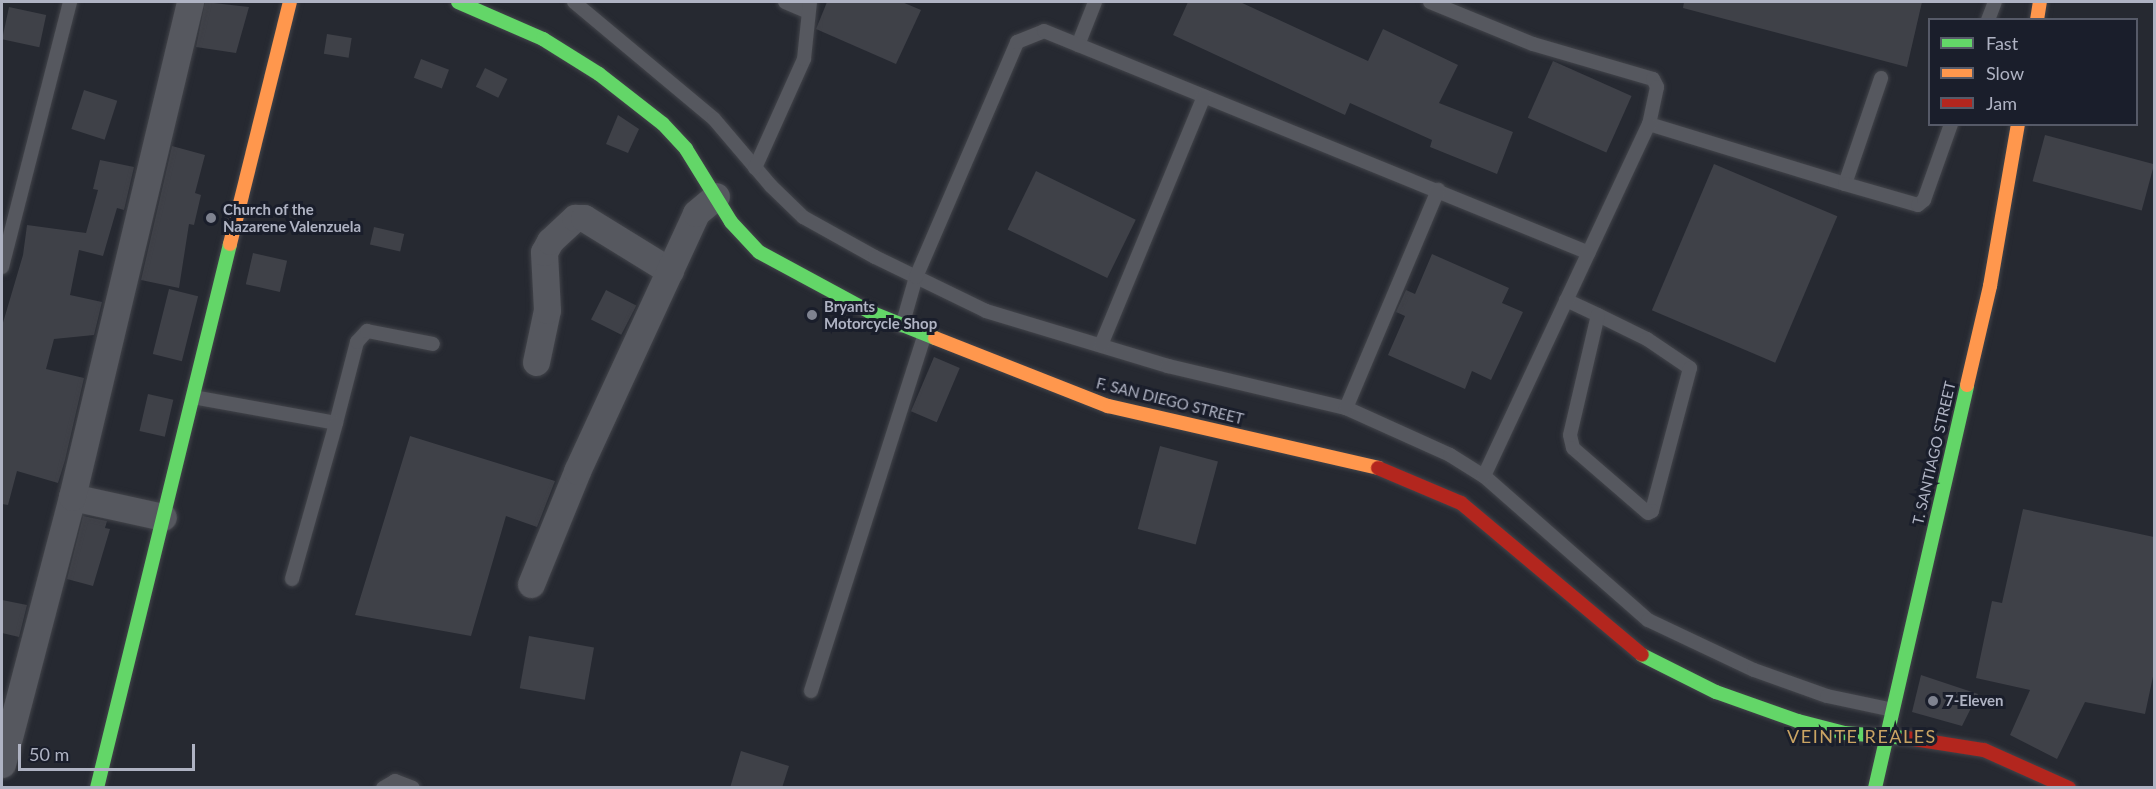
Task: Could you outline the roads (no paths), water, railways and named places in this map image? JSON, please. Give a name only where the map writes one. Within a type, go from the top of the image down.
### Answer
[{"type":"street","points":[[2,764],[72,497],[190,2]]},
{"type":"street","points":[[97,788],[290,2]]},
{"type":"street","name":"F. SAN DIEGO STREET","points":[[458,2],[543,39],[599,74],[663,123],[686,149],[731,222],[759,252],[902,326],[1108,406],[1365,463],[1412,481],[1461,503],[1634,651],[1716,692],[1798,721],[1848,717],[1886,738],[1938,740],[1984,750],[2068,788]]},
{"type":"street","points":[[2037,18],[2040,2]]},
{"type":"street","name":"T. SANTIAGO STREET","points":[[1875,788],[1990,286],[2018,126]]},
{"type":"street","points":[[531,584],[577,471],[696,213],[716,196]]},
{"type":"street","points":[[536,362],[547,310],[544,252],[550,241],[575,218],[584,218],[670,271]]},
{"type":"street","points":[[72,497],[163,518]]},
{"type":"lane","points":[[2,267],[70,2]]},
{"type":"lane","points":[[574,2],[714,120],[755,168],[803,217],[916,277],[987,311],[1101,345],[1346,408],[1450,455],[1484,476],[1648,620],[1848,717],[1893,710]]},
{"type":"lane","points":[[755,168],[804,59],[808,6],[785,2]]},
{"type":"lane","points":[[1078,45],[1095,2]]},
{"type":"lane","points":[[1430,2],[1533,44],[1653,79],[1657,87],[1649,123],[1484,476]]},
{"type":"lane","points":[[1989,18],[1995,2]]},
{"type":"lane","points":[[902,326],[916,277],[1017,42],[1044,31],[1438,189],[1589,253]]},
{"type":"lane","points":[[1845,184],[1881,78]]},
{"type":"lane","points":[[1101,345],[1204,96]]},
{"type":"lane","points":[[1649,123],[1918,205],[1924,200],[1950,126]]},
{"type":"lane","points":[[1346,408],[1438,189]]},
{"type":"lane","points":[[1566,300],[1598,315],[1685,362],[1691,373],[1652,511],[1643,512],[1573,448],[1570,435],[1598,315]]},
{"type":"lane","points":[[292,579],[357,342],[367,331],[434,344]]},
{"type":"lane","points":[[811,691],[924,336]]},
{"type":"lane","points":[[192,397],[336,423]]},
{"type":"lane","points":[[383,788],[395,781],[413,788]]},
{"type":"place","name":"Church of the Nazarene Valenzuela","points":[[211,218]]},
{"type":"place","name":"Bryants Motorcycle Shop","points":[[812,315]]},
{"type":"place","name":"7-Eleven","points":[[1933,701]]},
{"type":"district","name":"VEINTE REALES","points":[[1862,736]]}]
